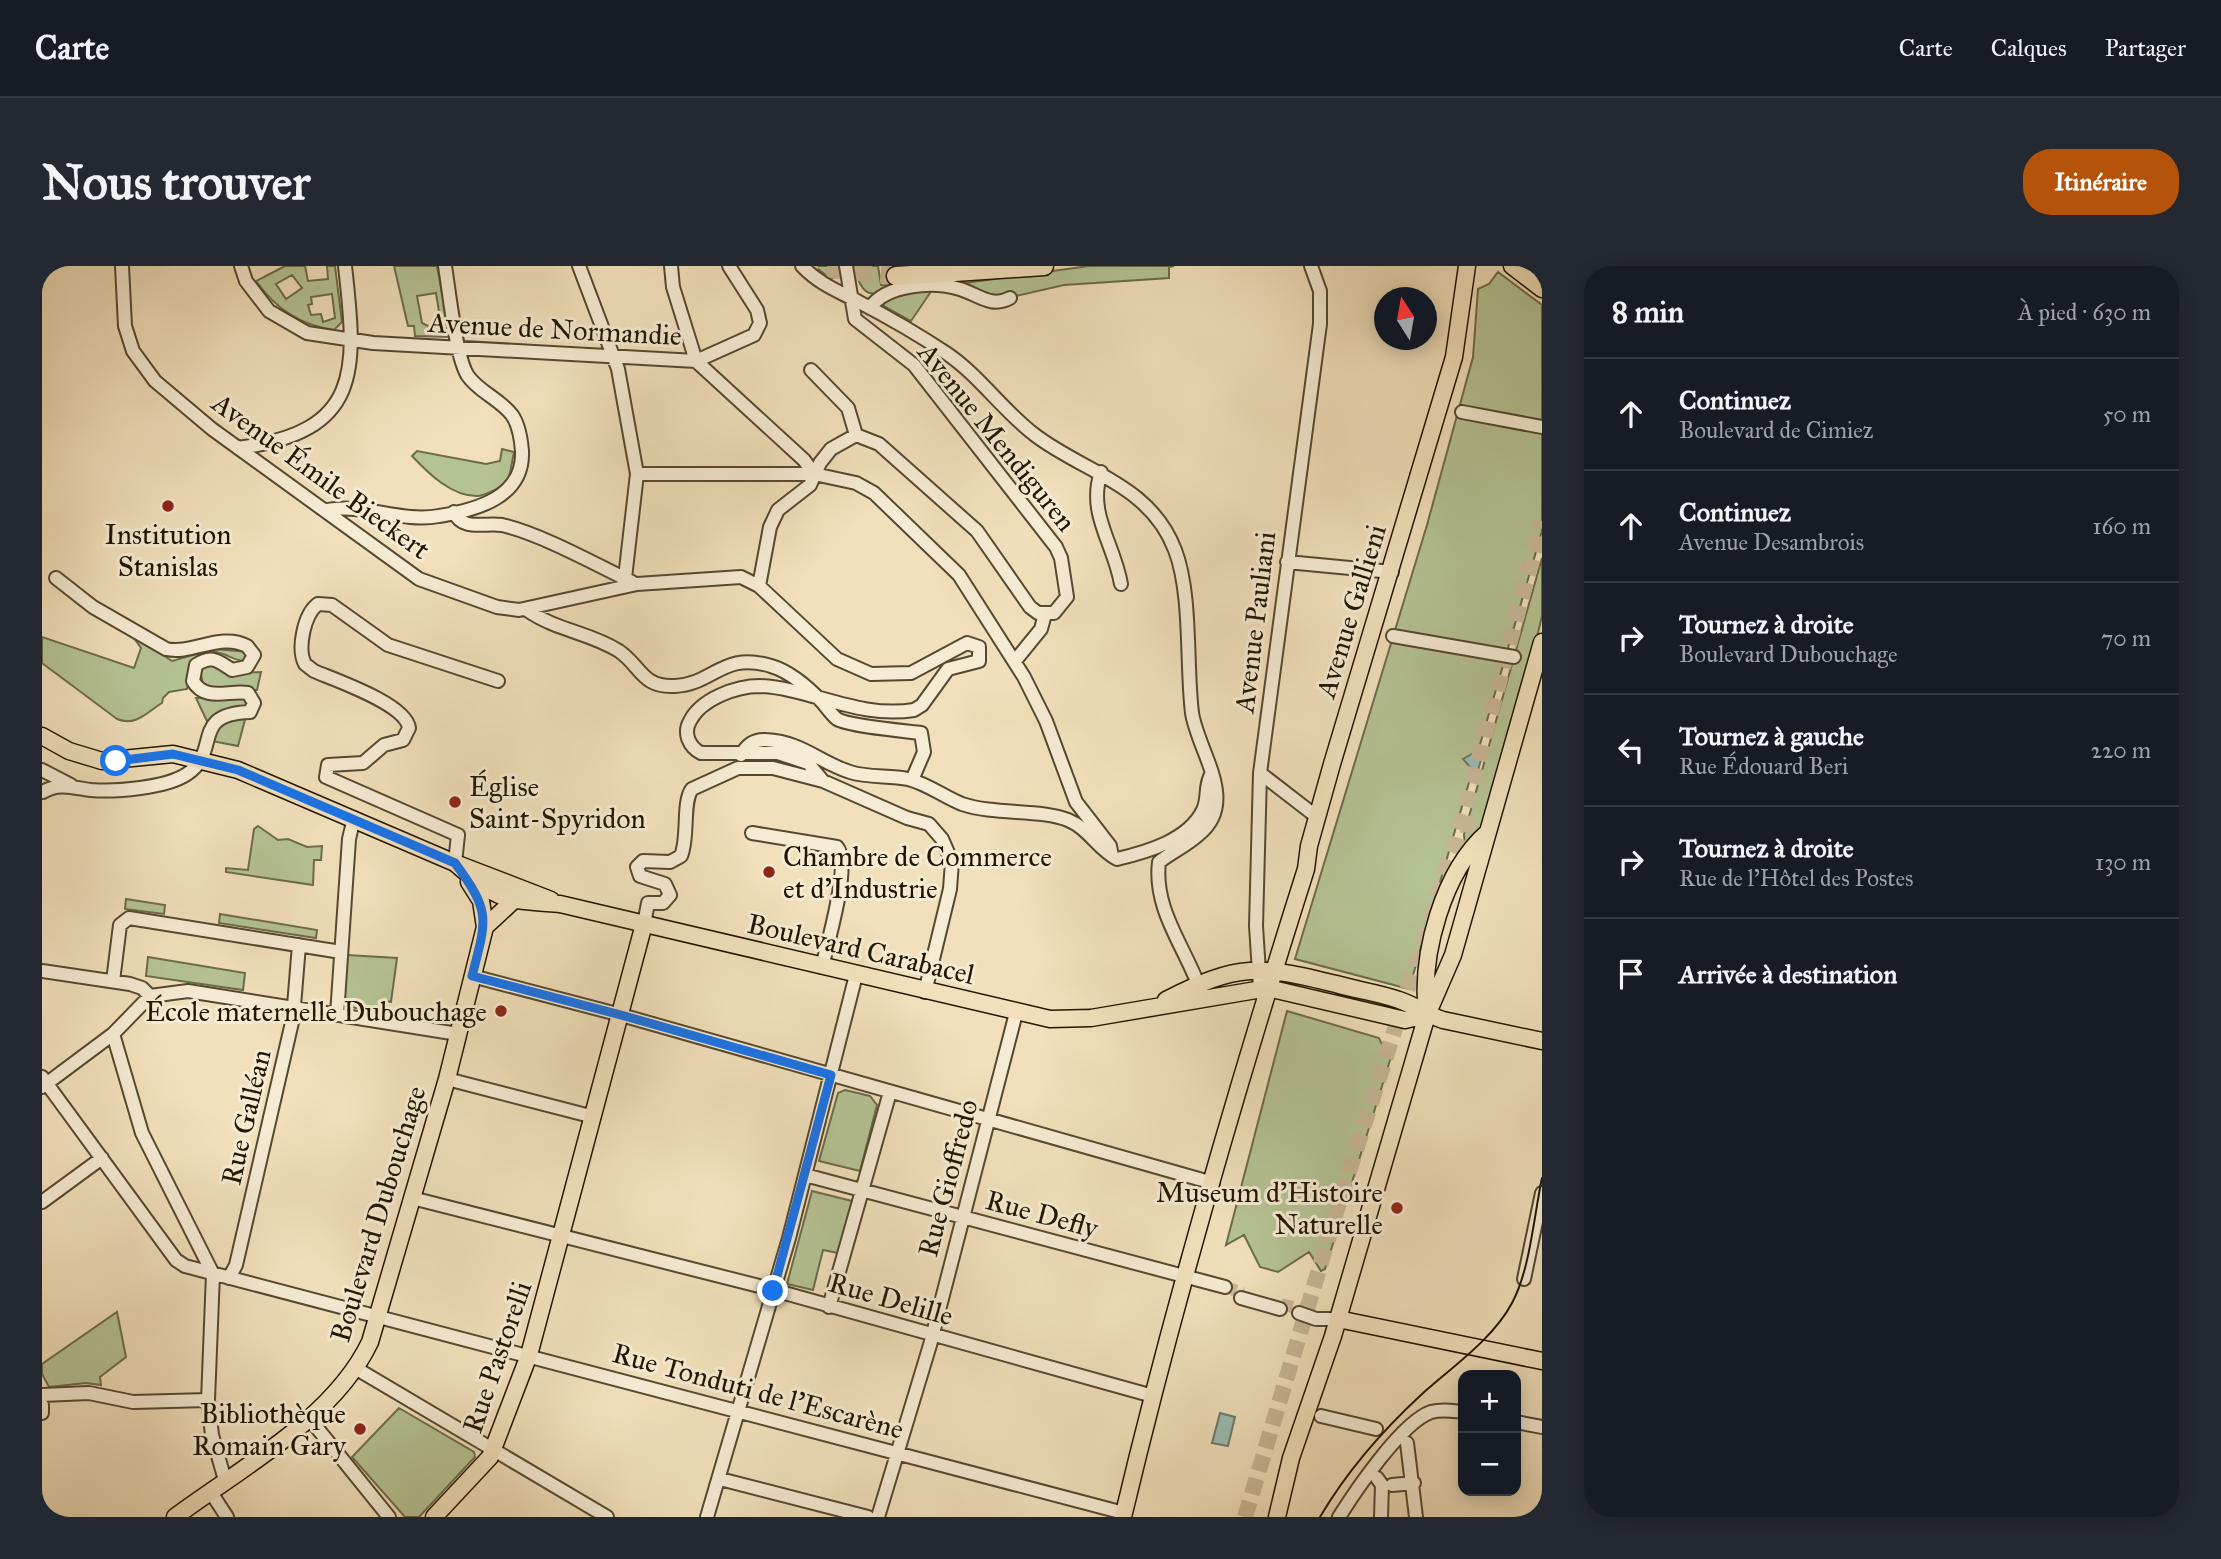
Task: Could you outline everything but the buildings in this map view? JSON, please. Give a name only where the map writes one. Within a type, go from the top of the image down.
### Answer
[{"type":"highway","points":[[896,276],[1044,266]]},
{"type":"main road","name":"Avenue Gallieni","points":[[1129,1516],[1153,1396],[1213,1183],[1267,969],[1306,869],[1317,817],[1454,357],[1466,266]]},
{"type":"main road","points":[[1512,266],[1542,289]]},
{"type":"main road","points":[[1534,266],[1542,272]]},
{"type":"main road","points":[[1277,1517],[1292,1458],[1338,1320],[1427,1015],[1453,955],[1540,660],[1542,642]]},
{"type":"main road","points":[[42,736],[69,751],[102,761],[173,754],[269,781],[455,863]]},
{"type":"main road","points":[[1427,1015],[1424,986],[1427,959],[1451,881],[1463,858],[1489,832]]},
{"type":"main road","name":"Boulevard Dubouchage","points":[[175,1517],[309,1418],[357,1369],[380,1315],[447,1079],[485,927],[483,908],[475,891],[455,863]]},
{"type":"main road","name":"Boulevard Carabacel","points":[[455,863],[488,891],[512,902],[560,904]]},
{"type":"main road","name":"Boulevard Carabacel","points":[[455,863],[560,904],[1016,1013],[1072,1020],[1152,1007],[1201,991],[1264,988]]},
{"type":"main road","points":[[1446,969],[1444,954],[1466,876]]},
{"type":"main road","points":[[485,927],[512,902]]},
{"type":"main road","name":"Rue Pastorelli","points":[[434,1517],[495,1449],[529,1355],[645,924]]},
{"type":"main road","points":[[1201,991],[1267,969],[1402,1000],[1427,1015],[1542,1041]]},
{"type":"main road","points":[[1264,988],[1396,1018],[1427,1015]]},
{"type":"main road","points":[[1338,1320],[1542,1361]]},
{"type":"street","name":"Avenue Émile Bieckert","points":[[122,266],[125,326],[140,362],[155,381],[238,448],[419,579],[504,609],[527,610],[631,581],[741,577],[759,586],[836,659],[871,674],[911,673],[967,643],[977,644],[981,649],[981,657],[975,663],[948,669],[922,705],[914,710],[859,708],[776,688],[753,687],[720,696],[692,718],[687,730],[694,749],[706,754],[778,753],[808,763],[823,781]]},
{"type":"street","name":"Avenue de Normandie","points":[[241,266],[257,296],[289,324],[307,333],[352,341],[696,361],[754,335],[760,323],[757,310],[729,266]]},
{"type":"street","points":[[238,448],[288,438],[321,419],[340,397],[347,380],[352,341],[345,266]]},
{"type":"street","points":[[327,510],[345,509],[413,519],[454,512],[501,497],[517,481],[522,461],[515,421],[506,408],[469,378],[460,347],[445,266]]},
{"type":"street","points":[[454,512],[462,523],[511,528],[631,581],[637,474],[614,357],[579,266]]},
{"type":"street","points":[[671,266],[673,287],[696,361],[804,460],[814,474]]},
{"type":"street","points":[[802,266],[829,289],[850,298],[948,354],[1038,438],[1101,472],[1142,505],[1175,550],[1183,589],[1187,675],[1193,720],[1212,773],[1217,798],[1214,815],[1198,836],[1159,862],[1157,882],[1161,904],[1201,991]]},
{"type":"street","points":[[846,266],[850,298]]},
{"type":"street","name":"Avenue Pauliani","points":[[1267,969],[1260,773],[1320,324],[1320,291],[1311,266]]},
{"type":"street","points":[[870,309],[876,299],[894,290],[944,285],[990,302],[1000,303],[1010,298]]},
{"type":"street","name":"Avenue Mendiguren","points":[[850,298],[858,323],[914,365],[1061,558],[1067,597],[1059,609],[1045,614],[1041,629],[1015,660]]},
{"type":"street","points":[[811,370],[848,408],[856,435]]},
{"type":"street","points":[[1462,412],[1542,427]]},
{"type":"street","points":[[759,586],[770,527],[778,510],[810,485],[814,474],[838,443],[856,435],[879,444],[966,520],[992,550],[1030,607],[1045,614]]},
{"type":"street","points":[[1101,472],[1094,498],[1117,562],[1121,584]]},
{"type":"street","points":[[637,474],[814,474],[856,483],[874,493],[959,575],[1015,660],[1046,721],[1072,794],[1110,846],[1112,856]]},
{"type":"street","points":[[1287,562],[1392,572]]},
{"type":"street","points":[[42,789],[60,786],[114,790],[136,788],[181,777],[200,761],[212,726],[217,720],[225,715],[250,712],[254,703],[248,693],[218,695],[197,688],[192,671],[196,665],[211,658],[232,670],[240,670],[252,662],[252,649],[241,642],[222,641],[176,651],[166,649],[93,607],[56,578]]},
{"type":"street","points":[[455,863],[458,835],[337,784],[324,775],[325,768],[332,763],[363,764],[384,745],[401,742],[407,736],[409,725],[406,718],[381,701],[305,664],[302,647],[310,612],[318,604],[332,605],[388,645],[498,681]]},
{"type":"street","points":[[527,610],[559,629],[599,640],[622,653],[640,675],[657,685],[689,684],[729,664],[757,662],[789,674],[821,701],[838,720],[921,733],[924,752],[912,780]]},
{"type":"street","points":[[1394,636],[1514,657]]},
{"type":"street","points":[[741,755],[746,746],[762,739],[786,742],[807,749],[850,772],[912,780],[962,804],[1007,813],[1064,818],[1079,825],[1117,859],[1142,853],[1168,842],[1191,826],[1204,809],[1206,782],[1212,773]]},
{"type":"street","points":[[645,924],[648,903],[668,900],[670,890],[665,884],[640,876],[637,867],[643,861],[670,862],[681,856],[688,826],[687,797],[692,789],[746,767],[772,768],[823,781],[907,818],[929,824],[942,839],[952,862],[950,889],[925,992]]},
{"type":"street","points":[[42,770],[74,787]]},
{"type":"street","points":[[1260,773],[1317,817]]},
{"type":"street","points":[[337,1015],[349,839],[354,818]]},
{"type":"street","points":[[751,833],[836,848],[841,852],[843,869],[822,967]]},
{"type":"street","points":[[113,981],[120,925],[126,918],[341,952]]},
{"type":"street","name":"Rue Galléan","points":[[229,1278],[236,1265],[243,1237],[293,1018],[299,945]]},
{"type":"street","points":[[42,971],[113,981],[142,988],[150,996]]},
{"type":"street","points":[[707,1517],[740,1412],[856,975]]},
{"type":"street","points":[[472,976],[621,1015],[1213,1183]]},
{"type":"street","points":[[42,1202],[102,1158],[44,1083],[113,1034],[150,996],[188,991],[458,1034]]},
{"type":"street","name":"Rue Gioffredo","points":[[878,1517],[932,1336],[1016,1013]]},
{"type":"street","points":[[113,1034],[142,1133],[213,1274],[208,1400],[212,1435],[225,1480]]},
{"type":"street","points":[[447,1079],[594,1118]]},
{"type":"street","points":[[829,1307],[890,1092]]},
{"type":"street","name":"Rue Tonduti de l'Escarène","points":[[102,1158],[176,1260],[185,1266],[380,1315],[1129,1516]]},
{"type":"street","name":"Rue Defly","points":[[805,1175],[1224,1290]]},
{"type":"street","points":[[1524,1279],[1542,1193]]},
{"type":"street","name":"Rue Delille","points":[[412,1198],[773,1291],[1153,1396]]},
{"type":"street","points":[[1242,1295],[1281,1306]]},
{"type":"street","points":[[1299,1311],[1338,1320]]},
{"type":"street","points":[[357,1369],[607,1517]]},
{"type":"street","points":[[42,1413],[43,1399],[89,1393],[133,1402],[208,1400]]},
{"type":"street","points":[[1339,1517],[1374,1467],[1414,1423],[1430,1413],[1445,1409],[1458,1411]]},
{"type":"street","points":[[1321,1416],[1376,1429]]},
{"type":"street","points":[[309,1418],[389,1517]]},
{"type":"street","points":[[1521,1423],[1542,1427]]},
{"type":"street","points":[[1407,1443],[1414,1483],[1416,1517]]},
{"type":"street","points":[[1377,1478],[1382,1485],[1381,1517]]},
{"type":"street","points":[[720,1479],[868,1517]]},
{"type":"street","points":[[1392,1485],[1414,1483]]},
{"type":"street","points":[[210,1491],[227,1517]]},
{"type":"green space","points":[[285,266],[305,266],[308,281],[328,279],[327,266],[335,266],[342,322],[334,330],[300,320],[272,300],[256,281]],"holes":[[[292,275],[302,288],[286,299],[276,284]],[[332,294],[335,318],[323,322],[321,314],[311,315],[308,305],[312,304],[311,297]]]},
{"type":"green space","points":[[394,266],[437,266],[450,337],[415,336],[414,326],[408,326]],"holes":[[[436,293],[441,324],[428,326],[422,323],[417,296]]]},
{"type":"green space","points":[[814,266],[840,266],[841,272],[831,279]]},
{"type":"green space","points":[[854,266],[878,266],[881,285],[901,286],[869,293],[861,285]]},
{"type":"green space","points":[[1089,266],[1174,266],[1169,267],[1169,278],[1064,285],[998,300],[958,284]]},
{"type":"green space","points":[[1498,272],[1542,305],[1542,531],[1409,989],[1295,959],[1427,525],[1473,357],[1478,289],[1489,284]]},
{"type":"green space","points":[[932,290],[911,321],[884,306],[883,301],[888,295]]},
{"type":"green space","points":[[502,449],[514,452],[508,483],[478,496],[459,493],[450,488],[412,456],[417,451],[486,464],[500,461]]},
{"type":"green space","points":[[1542,558],[1542,616],[1537,637],[1486,825],[1465,849],[1464,834]]},
{"type":"green space","points":[[131,634],[172,661],[214,649],[249,652],[245,661],[213,651],[199,654],[192,665],[187,689],[169,692],[162,703],[130,721],[117,719],[42,663],[42,637],[134,668],[141,648]]},
{"type":"green space","points":[[210,663],[231,673],[261,672],[257,690],[213,689],[203,685],[200,669]]},
{"type":"green space","points":[[250,697],[249,709],[228,709],[207,721],[196,698]]},
{"type":"green space","points":[[246,716],[238,746],[212,741],[219,723]]},
{"type":"green space","points":[[258,826],[278,840],[288,839],[307,847],[322,846],[321,860],[314,860],[313,885],[226,872],[226,868],[248,870],[254,829]]},
{"type":"green space","points":[[126,899],[165,905],[164,914],[125,909]]},
{"type":"green space","points":[[220,914],[317,930],[316,938],[219,923]]},
{"type":"green space","points":[[347,955],[397,958],[391,1002],[383,1000],[381,1012],[343,1006]]},
{"type":"green space","points":[[148,957],[245,973],[243,990],[146,976]]},
{"type":"green space","points":[[1287,1011],[1379,1038],[1384,1049],[1392,1054],[1325,1269],[1321,1271],[1309,1252],[1278,1272],[1260,1267],[1244,1235],[1226,1245]]},
{"type":"green space","points":[[845,1090],[870,1096],[877,1105],[860,1171],[819,1161],[838,1093]]},
{"type":"green space","points":[[812,1191],[852,1201],[838,1253],[823,1250],[813,1290],[787,1284]]},
{"type":"green space","points":[[117,1312],[126,1357],[100,1377],[101,1385],[86,1383],[49,1387],[42,1374],[42,1364]]},
{"type":"green space","points":[[399,1408],[474,1452],[475,1457],[419,1517],[405,1517],[352,1457]]},
{"type":"water","points":[[1472,754],[1481,760],[1476,777],[1467,778],[1471,768],[1463,759]]},
{"type":"water","points":[[1220,1413],[1235,1417],[1228,1446],[1212,1443]]},
{"type":"tunnel","points":[[800,266],[896,276]]},
{"type":"tunnel","points":[[1245,1517],[1338,1206],[1465,810],[1542,521]]},
{"type":"tunnel","points":[[1466,816],[1470,847],[1466,876]]},
{"type":"tunnel","points":[[1225,1287],[1243,1293]]},
{"type":"tunnel","points":[[1281,1304],[1300,1309]]},
{"type":"tram line","points":[[1320,1517],[1354,1467],[1393,1422],[1459,1363],[1504,1316],[1523,1275],[1542,1178]]},
{"type":"place","name":"Institution Stanislas","points":[[168,506]]},
{"type":"place","name":"Église Saint-Spyridon","points":[[455,802]]},
{"type":"place","name":"Chambre de Commerce et d'Industrie","points":[[769,872]]},
{"type":"place","name":"École maternelle Dubouchage","points":[[501,1011]]},
{"type":"place","name":"Museum d'Histoire Naturelle","points":[[1397,1208]]},
{"type":"place","name":"Bibliothèque Romain Gary","points":[[360,1429]]},
{"type":"route","points":[[116,761],[173,754],[238,770],[269,781],[455,863],[475,891],[483,908],[485,927],[472,976],[831,1075],[773,1291]]}]
